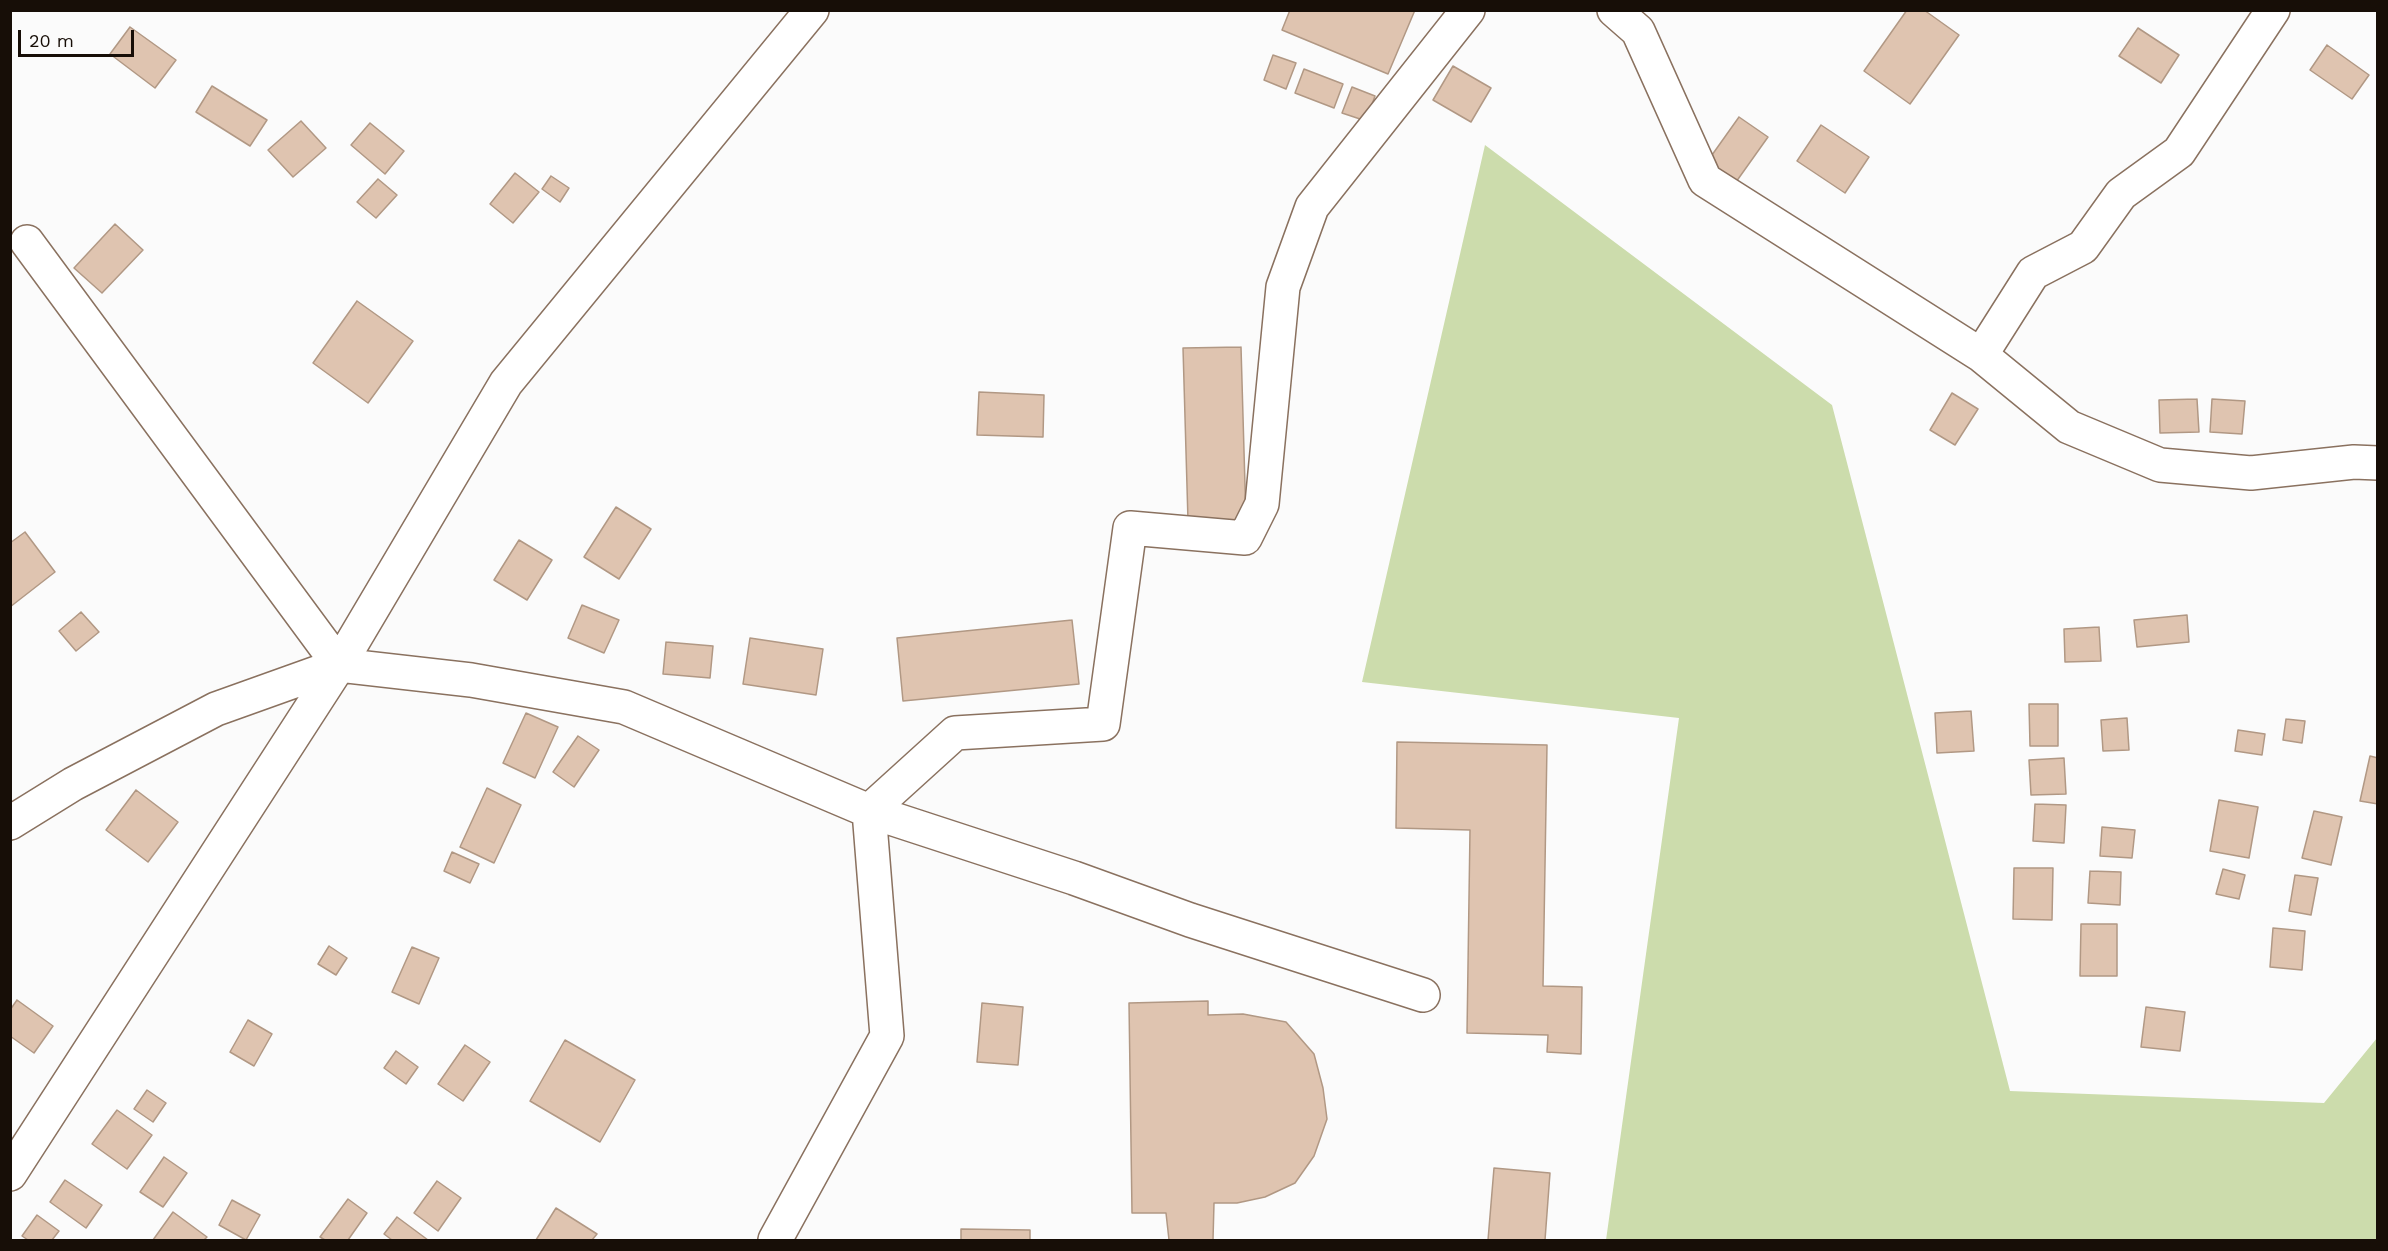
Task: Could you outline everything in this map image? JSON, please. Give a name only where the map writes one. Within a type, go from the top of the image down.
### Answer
[{"type":"street","points":[[10,1174],[339,666],[506,383],[812,10]]},
{"type":"street","points":[[869,811],[955,733],[1103,724],[1130,528],[1245,538],[1262,504],[1283,287],[1312,207],[1468,10]]},
{"type":"street","points":[[1614,10],[1638,31],[1705,180],[1981,355],[2069,428],[2160,465],[2251,473],[2354,462],[2378,463]]},
{"type":"street","points":[[1981,355],[2033,273],[2083,247],[2121,194],[2179,152],[2273,10]]},
{"type":"street","points":[[27,242],[339,666]]},
{"type":"street","points":[[10,823],[73,784],[216,710],[339,666],[471,680],[624,707],[869,811],[1074,878],[1190,920],[1423,994]]},
{"type":"street","points":[[775,1240],[887,1036],[869,811]]},
{"type":"green space","points":[[1485,145],[1832,405],[2010,1091],[2324,1103],[2377,1038],[2377,1240],[1606,1240],[1679,718],[1362,682]]},
{"type":"building","points":[[1290,10],[1415,10],[1388,74],[1282,30]]},
{"type":"building","points":[[1907,10],[1924,10],[1959,35],[1910,104],[1864,71]]},
{"type":"building","points":[[130,27],[176,60],[155,88],[110,54]]},
{"type":"building","points":[[2138,28],[2179,55],[2161,83],[2119,56]]},
{"type":"building","points":[[2327,45],[2369,75],[2352,99],[2310,70]]},
{"type":"building","points":[[1273,55],[1296,63],[1286,89],[1264,80]]},
{"type":"building","points":[[1453,66],[1491,88],[1471,122],[1433,100]]},
{"type":"building","points":[[1304,69],[1343,84],[1334,108],[1295,93]]},
{"type":"building","points":[[212,86],[267,120],[250,146],[196,112]]},
{"type":"building","points":[[1352,87],[1375,96],[1366,121],[1342,113]]},
{"type":"building","points":[[1739,117],[1768,137],[1736,182],[1707,162]]},
{"type":"building","points":[[301,121],[326,148],[293,177],[268,150]]},
{"type":"building","points":[[370,123],[404,151],[385,174],[351,145]]},
{"type":"building","points":[[1821,125],[1869,157],[1845,193],[1797,161]]},
{"type":"building","points":[[515,173],[539,192],[513,223],[490,204]]},
{"type":"building","points":[[551,176],[569,188],[560,202],[542,189]]},
{"type":"building","points":[[378,179],[397,195],[376,218],[357,202]]},
{"type":"building","points":[[115,224],[143,250],[102,293],[74,268]]},
{"type":"building","points":[[357,301],[413,341],[368,403],[313,363]]},
{"type":"building","points":[[1241,347],[1246,520],[1188,521],[1183,348]]},
{"type":"building","points":[[979,392],[1044,395],[1043,437],[977,435]]},
{"type":"building","points":[[1952,393],[1978,409],[1955,445],[1930,430]]},
{"type":"building","points":[[2197,399],[2199,432],[2160,433],[2159,400]]},
{"type":"building","points":[[2212,399],[2245,401],[2242,434],[2210,432]]},
{"type":"building","points":[[616,507],[651,529],[619,579],[584,557]]},
{"type":"building","points":[[25,532],[55,572],[10,607],[10,543]]},
{"type":"building","points":[[519,540],[552,560],[527,600],[494,580]]},
{"type":"building","points":[[582,605],[619,620],[604,653],[568,638]]},
{"type":"building","points":[[81,612],[99,632],[76,651],[59,631]]},
{"type":"building","points":[[2187,615],[2189,642],[2137,647],[2134,620]]},
{"type":"building","points":[[1072,620],[1079,684],[903,701],[897,638]]},
{"type":"building","points":[[2099,627],[2101,661],[2065,662],[2064,629]]},
{"type":"building","points":[[750,638],[823,649],[816,695],[743,684]]},
{"type":"building","points":[[666,642],[713,646],[710,678],[663,674]]},
{"type":"building","points":[[2029,704],[2058,704],[2058,746],[2030,746]]},
{"type":"building","points":[[1971,711],[1974,751],[1937,753],[1935,713]]},
{"type":"building","points":[[526,713],[558,727],[535,778],[503,763]]},
{"type":"building","points":[[2127,718],[2129,750],[2103,751],[2101,720]]},
{"type":"building","points":[[2286,719],[2305,721],[2302,743],[2283,740]]},
{"type":"building","points":[[2238,730],[2265,734],[2262,755],[2235,751]]},
{"type":"building","points":[[578,736],[599,750],[574,787],[553,772]]},
{"type":"building","points":[[1397,742],[1547,745],[1543,986],[1582,987],[1581,1054],[1547,1052],[1548,1035],[1467,1033],[1470,830],[1396,828]]},
{"type":"building","points":[[2370,756],[2378,758],[2378,804],[2360,801]]},
{"type":"building","points":[[2064,758],[2066,794],[2031,795],[2029,760]]},
{"type":"building","points":[[487,788],[521,805],[494,863],[460,847]]},
{"type":"building","points":[[136,790],[178,822],[148,862],[106,830]]},
{"type":"building","points":[[2219,800],[2258,807],[2249,858],[2210,851]]},
{"type":"building","points":[[2035,804],[2066,805],[2064,843],[2033,841]]},
{"type":"building","points":[[2314,811],[2342,817],[2331,865],[2302,858]]},
{"type":"building","points":[[2102,827],[2135,830],[2132,858],[2100,856]]},
{"type":"building","points":[[452,852],[479,864],[470,883],[444,871]]},
{"type":"building","points":[[2014,868],[2053,868],[2052,920],[2013,919]]},
{"type":"building","points":[[2223,869],[2245,875],[2239,899],[2216,894]]},
{"type":"building","points":[[2090,871],[2121,872],[2120,905],[2088,903]]},
{"type":"building","points":[[2295,875],[2318,878],[2311,915],[2289,911]]},
{"type":"building","points":[[2081,924],[2117,924],[2117,976],[2080,976]]},
{"type":"building","points":[[2273,928],[2305,931],[2302,970],[2270,967]]},
{"type":"building","points":[[329,946],[347,958],[336,975],[318,964]]},
{"type":"building","points":[[412,947],[439,958],[419,1004],[392,992]]},
{"type":"building","points":[[17,1000],[53,1026],[34,1053],[10,1036],[10,1010]]},
{"type":"building","points":[[1208,1001],[1208,1015],[1243,1014],[1286,1022],[1314,1054],[1323,1088],[1327,1119],[1314,1156],[1295,1183],[1265,1197],[1237,1203],[1214,1203],[1213,1240],[1169,1240],[1166,1213],[1132,1213],[1129,1003]]},
{"type":"building","points":[[982,1003],[1023,1007],[1018,1065],[977,1062]]},
{"type":"building","points":[[2146,1007],[2185,1012],[2180,1051],[2141,1047]]},
{"type":"building","points":[[248,1020],[272,1034],[254,1066],[230,1052]]},
{"type":"building","points":[[565,1040],[635,1080],[600,1142],[530,1101]]},
{"type":"building","points":[[465,1045],[490,1062],[463,1101],[438,1084]]},
{"type":"building","points":[[396,1051],[418,1067],[406,1084],[384,1068]]},
{"type":"building","points":[[147,1090],[166,1103],[153,1122],[134,1109]]},
{"type":"building","points":[[117,1110],[152,1135],[127,1169],[92,1144]]},
{"type":"building","points":[[164,1157],[187,1173],[163,1207],[140,1192]]},
{"type":"building","points":[[1494,1168],[1550,1173],[1545,1240],[1488,1240]]},
{"type":"building","points":[[65,1180],[102,1205],[86,1228],[50,1202]]},
{"type":"building","points":[[437,1181],[461,1198],[438,1231],[414,1213]]},
{"type":"building","points":[[348,1199],[367,1213],[348,1240],[325,1240],[320,1237]]},
{"type":"building","points":[[232,1200],[260,1215],[246,1240],[219,1225]]},
{"type":"building","points":[[556,1208],[597,1234],[592,1240],[536,1240]]},
{"type":"building","points":[[173,1212],[207,1237],[204,1240],[153,1240]]},
{"type":"building","points":[[37,1215],[59,1231],[52,1240],[28,1240],[22,1236]]},
{"type":"building","points":[[397,1217],[428,1240],[392,1240],[384,1234]]},
{"type":"building","points":[[961,1229],[1030,1230],[1030,1240],[961,1240]]}]
